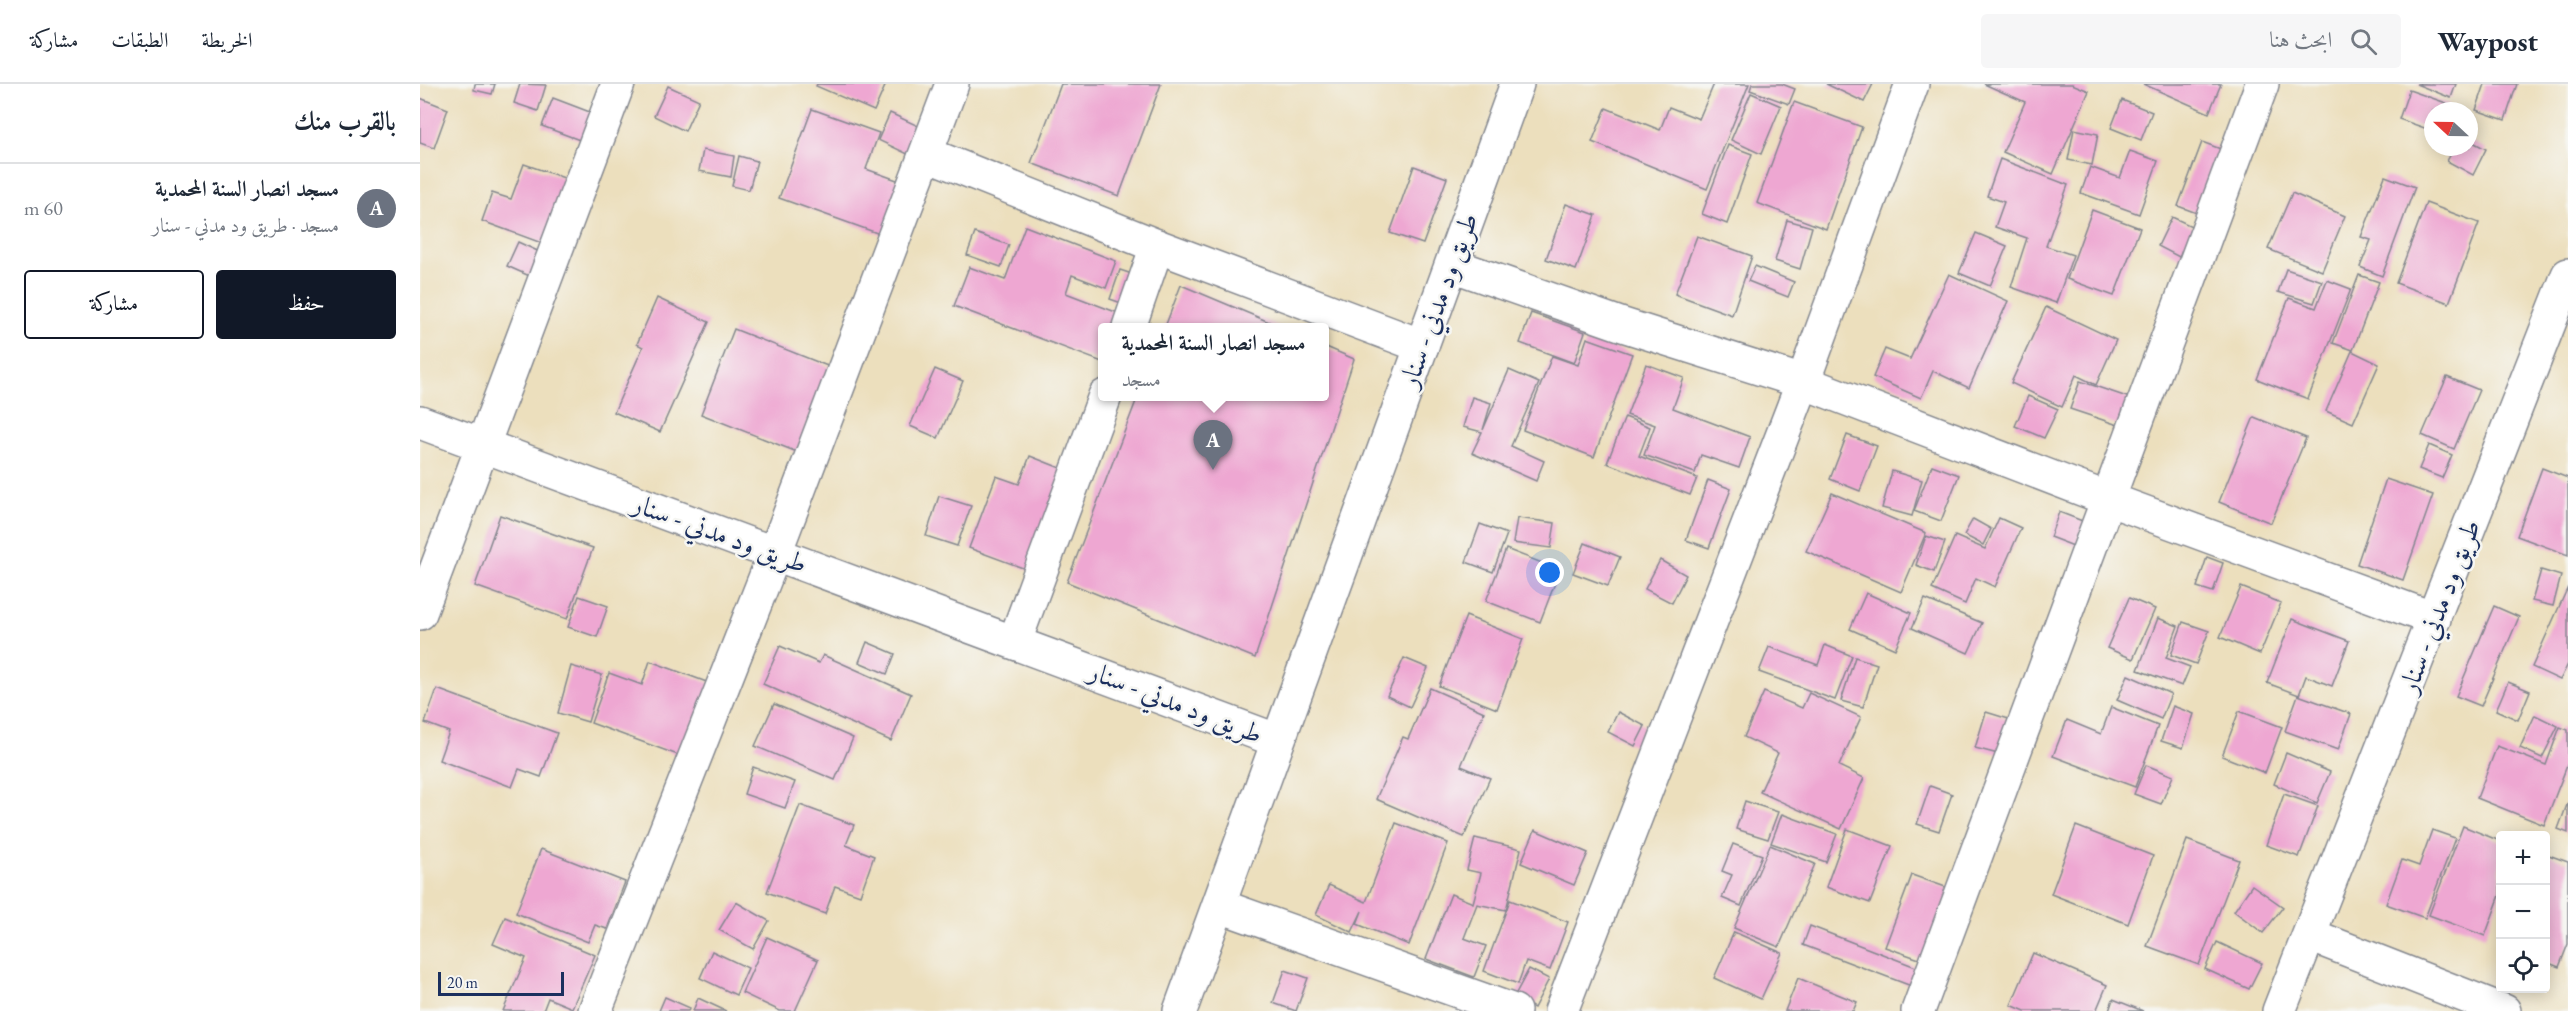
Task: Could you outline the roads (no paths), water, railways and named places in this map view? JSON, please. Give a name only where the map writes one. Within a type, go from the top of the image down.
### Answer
[{"type":"street","points":[[420,613],[485,446],[618,84]]},
{"type":"street","points":[[595,1011],[775,553],[952,84]]},
{"type":"street","name":"طريق ود مدني - سنار","points":[[420,422],[1015,641],[1276,740],[1517,84]]},
{"type":"street","points":[[1561,1011],[1803,382],[1912,84]]},
{"type":"street","points":[[1918,1011],[2262,84]]},
{"type":"street","points":[[927,154],[1157,246],[1422,346]]},
{"type":"street","points":[[1130,323],[1157,246]]},
{"type":"street","points":[[1452,265],[1623,325],[1803,382],[2108,499],[2434,619]]},
{"type":"street","name":"طريق ود مدني - سنار","points":[[2279,1011],[2568,277]]},
{"type":"street","points":[[1015,641],[1103,401]]},
{"type":"street","points":[[1180,1011],[1220,906],[1276,740]]},
{"type":"street","points":[[1220,906],[1514,1011]]},
{"type":"street","points":[[2310,935],[2504,1011]]},
{"type":"place","name":"مسجد انصار السنة المحمدية","points":[[1213,470]]}]
